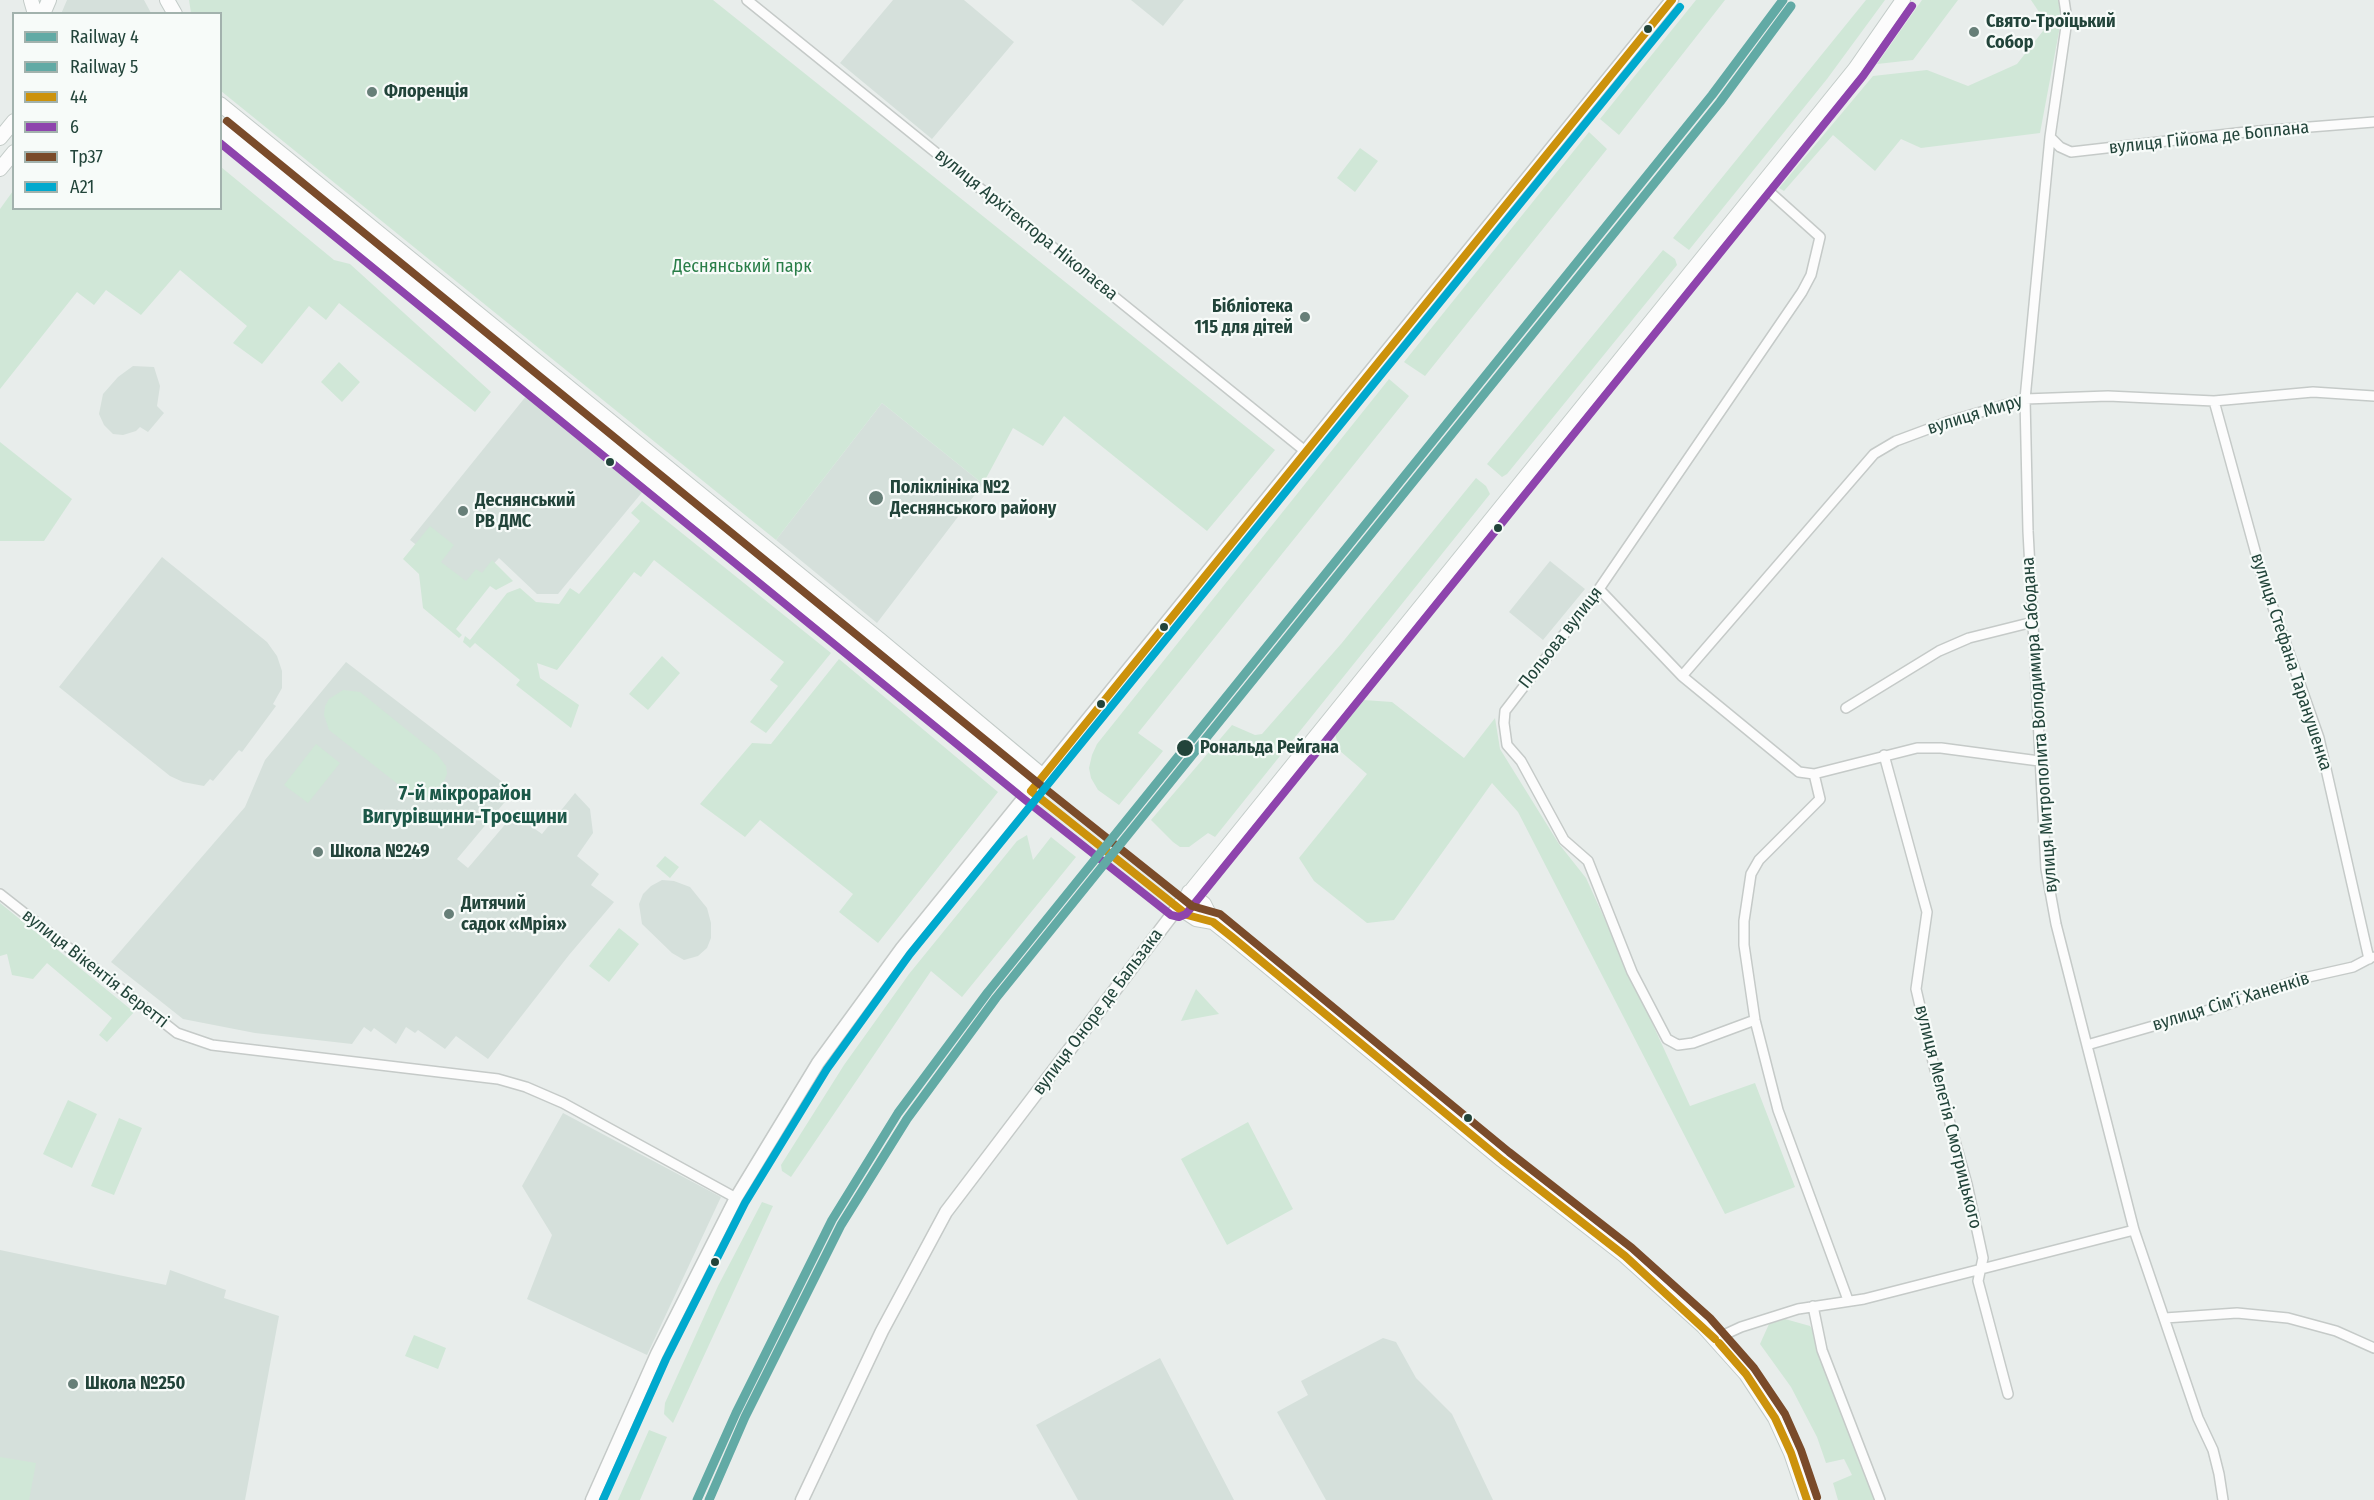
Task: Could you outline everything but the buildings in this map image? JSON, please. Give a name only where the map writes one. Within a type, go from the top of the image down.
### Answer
[{"type":"main road","name":"вулиця Оноре де Бальзака","points":[[1178,907],[1855,69],[1903,0]]},
{"type":"main road","points":[[222,107],[880,640],[1043,776]]},
{"type":"main road","points":[[0,138],[12,123]]},
{"type":"main road","points":[[222,131],[1031,791]]},
{"type":"main road","points":[[0,169],[12,154]]},
{"type":"main road","points":[[1189,892],[1204,904],[1213,922],[1328,1014],[1502,1160],[1625,1256],[1715,1339],[1746,1374],[1775,1418],[1791,1453],[1807,1500]]},
{"type":"main road","points":[[1178,907],[1193,918],[1213,922]]},
{"type":"street","name":"вулиця Архітектора Ніколаєва","points":[[747,0],[1305,451]]},
{"type":"street","points":[[592,1500],[657,1353],[736,1198],[818,1062],[902,948],[1672,0]]},
{"type":"street","name":"вулиця Митрополита Володимира Сабодана","points":[[2064,0],[2067,20],[2050,137],[2025,399],[2032,622],[2046,869],[2056,924],[2134,1230],[2198,1418],[2213,1450],[2220,1474],[2223,1500]]},
{"type":"street","name":"вулиця Гійома де Боплана","points":[[2050,137],[2060,147],[2071,152],[2246,132],[2374,123]]},
{"type":"street","name":"Польова вулиця","points":[[1755,1020],[1693,1043],[1678,1045],[1667,1039],[1632,972],[1588,861],[1563,840],[1521,761],[1507,745],[1504,723],[1505,711],[1599,589],[1802,292],[1811,275],[1820,237],[1762,185]]},
{"type":"street","name":"вулиця Миру","points":[[1682,676],[1874,454],[1896,441],[1947,422],[2025,399],[2108,396],[2214,401],[2313,392],[2374,396]]},
{"type":"street","name":"вулиця Стефана Таранушенка","points":[[2214,401],[2262,576],[2319,738],[2372,958]]},
{"type":"street","points":[[1599,589],[1682,676],[1799,772],[1814,774],[1884,754],[1917,748],[1941,748],[2039,761]]},
{"type":"street","points":[[1846,708],[1939,651],[1969,638],[2032,622]]},
{"type":"street","name":"вулиця Мелетія Смотрицького","points":[[1884,754],[1927,912],[1916,989],[1934,1066],[1967,1184],[1983,1258],[1978,1281],[2008,1394]]},
{"type":"street","points":[[1814,774],[1820,799],[1759,860],[1751,874],[1744,921],[1744,945],[1755,1020],[1778,1110],[1848,1300]]},
{"type":"street","name":"вулиця Вікентія Беретті","points":[[0,894],[177,1033],[212,1045],[498,1079],[526,1087],[563,1103],[736,1198]]},
{"type":"street","name":"вулиця Оноре де Бальзака","points":[[802,1500],[882,1331],[946,1212],[1178,907]]},
{"type":"street","name":"вулиця Сімʼї Ханенків","points":[[2087,1044],[2223,1006],[2304,978],[2353,967],[2372,958]]},
{"type":"street","points":[[1715,1339],[1741,1327],[1813,1306],[1864,1299],[2134,1230]]},
{"type":"street","points":[[1813,1306],[1822,1350],[1880,1500]]},
{"type":"street","points":[[2165,1318],[2237,1313],[2288,1317],[2336,1331],[2374,1348]]},
{"type":"shaded area","points":[[67,0],[144,0],[150,12],[62,12]]},
{"type":"shaded area","points":[[893,0],[964,0],[1014,42],[932,139],[840,63]]},
{"type":"shaded area","points":[[1131,0],[1184,0],[1163,26]]},
{"type":"shaded area","points":[[133,366],[154,367],[160,386],[157,406],[164,413],[148,432],[140,427],[136,431],[123,435],[113,434],[104,425],[99,414],[103,394],[118,377]]},
{"type":"shaded area","points":[[527,395],[644,490],[558,594],[537,594],[499,558],[471,588],[410,540]]},
{"type":"shaded area","points":[[882,403],[983,484],[877,623],[776,540]]},
{"type":"shaded area","points":[[162,557],[267,642],[277,656],[282,671],[282,688],[273,704],[276,706],[242,752],[239,750],[213,781],[210,779],[204,786],[183,782],[170,776],[59,687]]},
{"type":"shaded area","points":[[1550,561],[1585,589],[1543,640],[1509,612]]},
{"type":"shaded area","name":"Школа №249","points":[[346,662],[514,791],[457,859],[468,868],[514,814],[542,834],[575,793],[590,809],[593,833],[577,856],[599,874],[591,885],[614,902],[569,955],[488,1059],[456,1036],[445,1049],[418,1030],[415,1033],[406,1027],[396,1044],[374,1028],[371,1032],[364,1027],[352,1044],[255,1033],[183,1019],[111,962],[245,807],[265,760]]},
{"type":"shaded area","points":[[662,880],[674,881],[690,887],[707,908],[711,923],[711,938],[707,948],[698,956],[684,960],[672,953],[642,924],[639,904],[643,894]]},
{"type":"shaded area","points":[[563,1113],[721,1197],[647,1355],[527,1299],[552,1235],[522,1186]]},
{"type":"shaded area","points":[[0,1250],[166,1285],[170,1270],[226,1290],[224,1298],[279,1316],[245,1500],[0,1500]]},
{"type":"shaded area","points":[[1383,1338],[1396,1342],[1416,1378],[1452,1414],[1493,1500],[1326,1500],[1277,1412],[1308,1395],[1301,1381]]},
{"type":"shaded area","points":[[1160,1358],[1234,1500],[1078,1500],[1036,1425]]},
{"type":"green space","name":"Деснянський парк","points":[[189,0],[713,0],[1275,450],[1207,531],[1064,416],[1043,446],[1013,428],[983,484],[882,403],[776,540],[222,92],[222,12],[191,12]]},
{"type":"green space","points":[[1696,0],[1725,0],[1619,135],[1600,119]]},
{"type":"green space","points":[[1866,0],[1885,0],[1827,79],[1689,250],[1673,238]]},
{"type":"green space","points":[[1922,0],[1958,0],[1913,60],[1877,64]]},
{"type":"green space","points":[[2031,0],[2059,0],[2061,21],[2040,133],[1921,148],[1901,139],[1875,171],[1833,135],[1784,191],[1779,188],[1873,76],[1927,70],[1968,86],[2017,64],[2043,31],[2039,12]]},
{"type":"green space","points":[[1589,132],[1607,149],[1425,376],[1404,362]]},
{"type":"green space","points":[[1360,148],[1378,161],[1355,192],[1337,178]]},
{"type":"green space","points":[[222,168],[334,260],[350,264],[491,392],[475,412],[339,303],[326,320],[309,306],[262,364],[233,343],[247,326],[180,270],[141,315],[106,290],[94,305],[77,292],[0,389],[0,209],[12,192],[12,210],[222,210]]},
{"type":"green space","points":[[1663,250],[1675,259],[1677,265],[1507,474],[1502,477],[1487,464]]},
{"type":"green space","points":[[339,362],[360,382],[342,402],[321,382]]},
{"type":"green space","points":[[1389,379],[1409,396],[1138,733],[1163,751],[1119,805],[1098,790],[1091,778],[1089,768],[1097,744]]},
{"type":"green space","points":[[0,442],[72,499],[44,541],[0,541]]},
{"type":"green space","points":[[1476,478],[1486,486],[1490,494],[1215,837],[1208,833],[1189,847],[1180,847],[1173,842],[1151,820],[1232,725],[1255,735],[1262,734],[1341,644]]},
{"type":"green space","points":[[642,501],[831,653],[766,733],[750,722],[778,686],[770,680],[784,662],[654,560],[641,577],[634,572],[557,670],[537,663],[540,678],[579,705],[571,728],[516,685],[520,680],[475,643],[470,648],[463,642],[465,636],[470,640],[507,593],[520,588],[536,602],[559,604],[570,588],[579,594],[640,521],[631,513]]},
{"type":"green space","points":[[430,526],[454,545],[441,562],[466,581],[476,569],[482,573],[492,560],[513,581],[496,590],[490,586],[456,629],[462,635],[459,638],[423,608],[419,574],[403,559]]},
{"type":"green space","points":[[662,656],[680,673],[648,710],[629,694]]},
{"type":"green space","points":[[839,659],[998,792],[878,943],[839,912],[853,894],[760,820],[745,837],[700,804],[752,743],[771,744]]},
{"type":"green space","points":[[343,690],[360,692],[437,754],[446,766],[447,774],[441,789],[428,797],[413,796],[329,730],[324,715],[325,706],[329,699]]},
{"type":"green space","points":[[1364,700],[1392,702],[1464,758],[1495,718],[1500,749],[1559,844],[1586,878],[1690,1106],[1755,1083],[1795,1187],[1725,1214],[1518,812],[1492,783],[1394,920],[1367,923],[1314,881],[1299,858],[1367,774],[1340,751],[1335,734]]},
{"type":"green space","points":[[316,744],[340,763],[308,803],[284,785]]},
{"type":"green space","points":[[1027,835],[1033,860],[1051,837],[1076,857],[962,997],[931,971],[791,1177],[782,1171],[781,1165],[844,1065],[909,974],[1017,841]]},
{"type":"green space","points":[[665,856],[679,867],[670,878],[656,866]]},
{"type":"green space","points":[[0,903],[134,1012],[107,1042],[99,1035],[112,1018],[47,963],[33,979],[12,975],[7,954],[0,956]]},
{"type":"green space","points":[[619,928],[639,944],[609,982],[589,966]]},
{"type":"green space","points":[[1196,989],[1219,1014],[1181,1021]]},
{"type":"green space","points":[[68,1100],[97,1114],[72,1168],[43,1154]]},
{"type":"green space","points":[[119,1118],[142,1128],[114,1195],[91,1186]]},
{"type":"green space","points":[[1248,1122],[1293,1209],[1227,1245],[1181,1159]]},
{"type":"green space","points":[[762,1202],[773,1206],[673,1423],[664,1414],[665,1403],[718,1286]]},
{"type":"green space","points":[[1785,1319],[1810,1326],[1814,1332],[1877,1500],[1838,1500],[1833,1483],[1852,1475],[1844,1459],[1826,1463],[1817,1437],[1791,1387],[1760,1344],[1769,1324]]},
{"type":"green space","points":[[414,1335],[446,1348],[438,1369],[405,1356]]},
{"type":"green space","points":[[649,1430],[667,1437],[640,1500],[618,1500]]},
{"type":"green space","points":[[0,1457],[36,1463],[29,1500],[0,1500]]},
{"type":"rail line","name":"4","points":[[697,1500],[736,1413],[832,1220],[898,1113],[988,992],[1712,95],[1783,0]]},
{"type":"rail line","name":"5","points":[[709,1500],[745,1417],[841,1225],[907,1119],[996,998],[1720,102],[1791,6]]},
{"type":"transit line","name":"44","points":[[1672,0],[1031,791],[1187,915],[1213,922],[1232,937],[1502,1160],[1625,1256],[1715,1339]]},
{"type":"transit line","name":"6","points":[[222,145],[1024,799],[1171,915],[1179,917],[1186,914],[1863,76],[1912,6]]},
{"type":"transit line","name":"А21","points":[[603,1500],[666,1359],[745,1203],[827,1069],[910,954],[1680,7]]},
{"type":"transit line","name":"Тр37","points":[[227,121],[1038,783],[1192,906],[1220,914],[1509,1152],[1632,1248],[1710,1318],[1754,1368],[1785,1414],[1801,1450],[1817,1497]]},
{"type":"transit line","name":"44","points":[[1719,1343],[1746,1374],[1775,1418],[1791,1453],[1807,1500]]},
{"type":"place","name":"Свято-Троїцький Собор","points":[[1974,32]]},
{"type":"place","name":"Флоренція","points":[[372,92]]},
{"type":"place","name":"Бібліотека 115 для дітей","points":[[1305,317]]},
{"type":"place","name":"Поліклініка №2 Деснянського району","points":[[876,498]]},
{"type":"place","name":"Деснянський РВ ДМС","points":[[463,511]]},
{"type":"place","name":"Рональда Рейгана","points":[[1185,748]]},
{"type":"place","name":"Школа №249","points":[[318,852]]},
{"type":"place","name":"Дитячий садок «Мрія»","points":[[449,914]]},
{"type":"place","name":"Школа №250","points":[[73,1384]]},
{"type":"district","name":"7-й мікрорайон Вигурівщини-Троєщини","points":[[465,806]]}]
